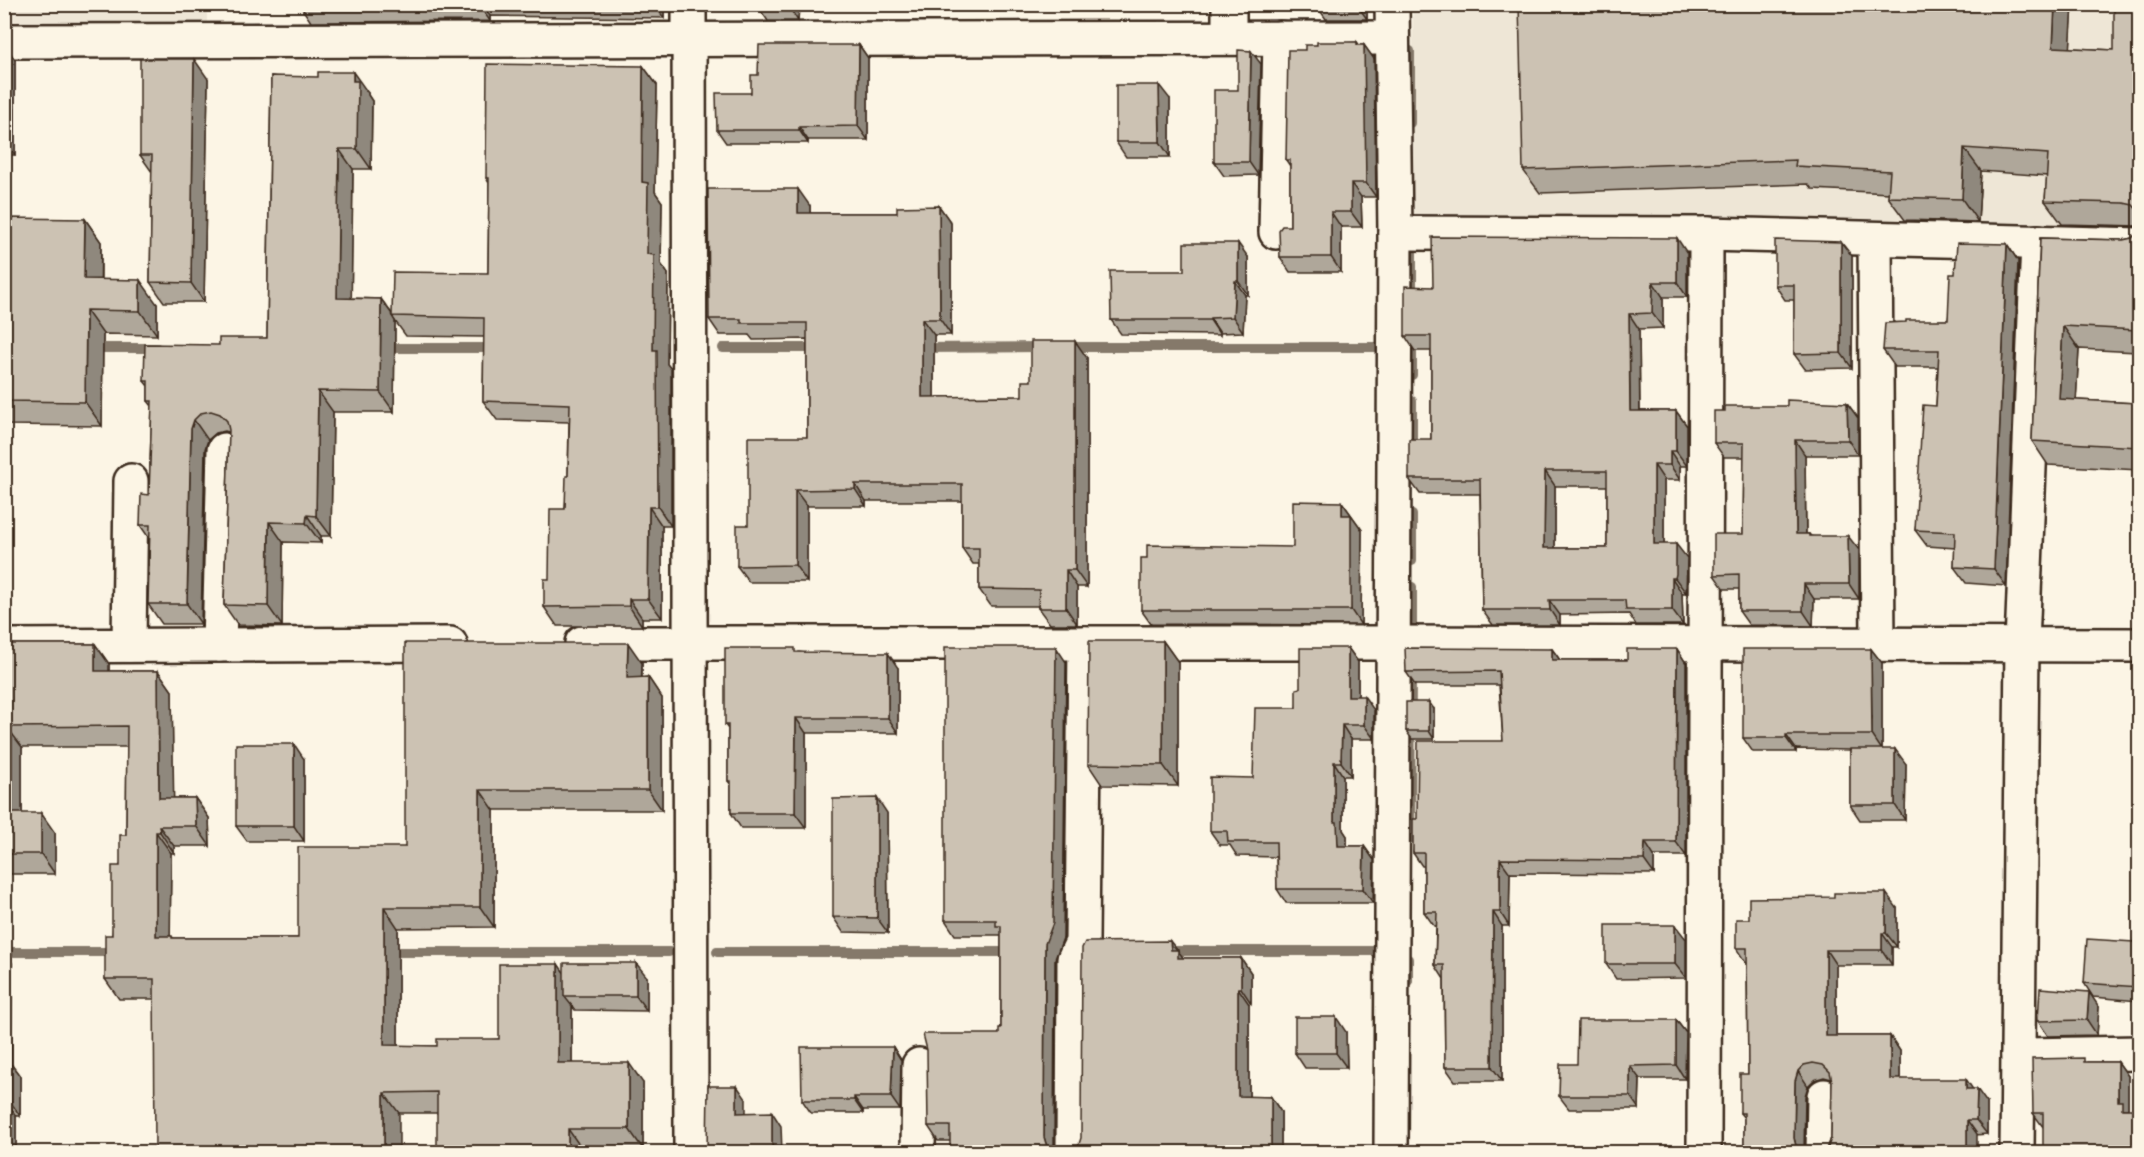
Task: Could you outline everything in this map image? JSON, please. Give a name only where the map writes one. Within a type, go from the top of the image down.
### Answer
[{"type":"street","points":[[689,4],[691,1152]]},
{"type":"street","points":[[1229,4],[1229,38]]},
{"type":"street","points":[[1391,1152],[1395,233],[1392,4]]},
{"type":"street","points":[[4,42],[689,38],[1391,38]]},
{"type":"street","points":[[1276,231],[1280,38]]},
{"type":"street","points":[[1395,233],[1706,234],[2139,245]]},
{"type":"street","points":[[1704,1152],[1706,234]]},
{"type":"street","points":[[1875,239],[1878,644]]},
{"type":"street","points":[[2017,1152],[2022,645],[2038,243]]},
{"type":"street","points":[[219,645],[224,450]]},
{"type":"street","points":[[129,645],[131,482]]},
{"type":"street","points":[[1073,1152],[1074,959],[1082,942],[1085,643]]},
{"type":"street","points":[[4,646],[475,644]]},
{"type":"street","points":[[559,644],[2139,645]]},
{"type":"street","points":[[2018,1055],[2139,1053]]},
{"type":"street","points":[[918,1152],[919,1065]]},
{"type":"street","points":[[1823,1152],[1824,1096]]},
{"type":"shaded area","points":[[4,5],[207,5],[207,28],[5,30]]},
{"type":"shaded area","points":[[1413,5],[2139,5],[2139,230],[1413,225]]},
{"type":"building","points":[[1519,4],[2055,4],[2053,47],[2114,50],[2114,4],[2139,4],[2139,212],[2133,205],[2124,203],[2045,201],[2048,154],[1964,148],[1962,199],[1888,197],[1890,171],[1795,166],[1796,160],[1523,170]]},
{"type":"building","points":[[1317,42],[1357,42],[1357,45],[1364,45],[1366,183],[1351,183],[1351,212],[1331,212],[1331,257],[1280,257],[1279,230],[1282,226],[1290,226],[1290,160],[1286,160],[1288,50],[1305,50],[1305,45],[1317,45]]},
{"type":"building","points":[[759,45],[859,45],[858,126],[799,127],[799,130],[717,130],[716,93],[751,93],[751,75],[758,75]]},
{"type":"building","points":[[1238,50],[1251,51],[1249,162],[1214,162],[1214,90],[1238,90]]},
{"type":"building","points":[[140,59],[194,59],[191,283],[150,282],[152,155],[140,155]]},
{"type":"building","points":[[487,64],[643,66],[642,182],[648,183],[647,254],[654,255],[653,350],[657,350],[658,507],[649,507],[648,599],[629,599],[629,606],[544,607],[544,579],[549,579],[550,509],[565,509],[570,404],[483,401],[484,318],[392,316],[393,272],[488,273]]},
{"type":"building","points":[[318,72],[353,72],[353,81],[358,81],[357,149],[339,149],[337,298],[381,299],[380,392],[318,391],[316,516],[307,515],[306,523],[269,522],[268,606],[224,605],[229,430],[227,421],[220,414],[211,411],[201,413],[194,420],[191,429],[187,604],[148,604],[150,525],[140,525],[141,494],[149,495],[152,401],[148,401],[148,381],[144,381],[145,344],[219,345],[219,338],[267,338],[271,76],[318,77]]},
{"type":"building","points":[[1116,85],[1159,85],[1160,142],[1116,142]]},
{"type":"building","points":[[708,189],[798,189],[798,213],[897,213],[897,207],[939,206],[940,319],[922,319],[922,397],[1022,396],[1022,381],[1031,381],[1031,341],[1075,341],[1075,570],[1066,570],[1066,608],[1038,608],[1039,590],[979,589],[979,548],[962,548],[962,484],[855,484],[855,489],[795,490],[795,565],[737,566],[737,525],[748,525],[748,437],[807,437],[807,323],[741,323],[741,319],[709,319]]},
{"type":"building","points":[[6,218],[85,219],[84,279],[140,280],[140,311],[86,310],[85,402],[4,401]]},
{"type":"building","points":[[2139,231],[2139,447],[2032,441],[2040,238],[2123,240],[2132,238]],"holes":[[[2063,326],[2137,330],[2136,403],[2059,399]]]},
{"type":"building","points":[[1432,237],[1677,238],[1677,282],[1653,282],[1652,313],[1629,314],[1630,411],[1676,411],[1676,451],[1670,451],[1670,465],[1654,465],[1654,544],[1676,544],[1676,574],[1675,578],[1672,578],[1672,610],[1626,610],[1625,600],[1549,600],[1550,610],[1482,610],[1480,479],[1409,479],[1409,439],[1431,439],[1431,336],[1405,336],[1405,286],[1433,287]],"holes":[[[1545,471],[1607,471],[1607,548],[1544,548]]]},
{"type":"building","points":[[1775,240],[1841,242],[1841,353],[1794,354],[1794,285],[1775,285]]},
{"type":"building","points":[[1184,243],[1238,243],[1238,281],[1235,281],[1233,317],[1210,318],[1210,320],[1111,320],[1110,271],[1184,271]]},
{"type":"building","points":[[1957,243],[2007,244],[1994,569],[1954,567],[1955,532],[1915,530],[1923,405],[1936,406],[1939,350],[1883,350],[1885,323],[1906,322],[1906,320],[1948,320],[1950,274],[1955,274]]},
{"type":"building","points":[[1787,400],[1847,403],[1848,440],[1795,440],[1796,534],[1848,536],[1849,584],[1804,584],[1803,611],[1739,611],[1739,574],[1714,575],[1714,534],[1743,534],[1744,443],[1714,443],[1714,411],[1725,411],[1725,406],[1787,406]]},
{"type":"building","points":[[1293,501],[1342,502],[1342,515],[1351,515],[1351,610],[1141,610],[1141,558],[1147,558],[1147,545],[1293,547]]},
{"type":"building","points":[[1089,641],[1163,641],[1163,765],[1088,764]]},
{"type":"building","points":[[405,643],[628,643],[627,678],[648,677],[648,790],[480,790],[480,907],[384,907],[384,1045],[437,1046],[437,1039],[499,1039],[499,964],[558,964],[558,1063],[629,1063],[629,1129],[568,1129],[568,1152],[437,1152],[437,1092],[384,1093],[384,1152],[155,1152],[154,979],[105,979],[105,935],[112,935],[112,866],[120,866],[120,835],[126,835],[127,726],[7,727],[8,813],[41,813],[41,854],[4,854],[4,644],[95,644],[95,671],[158,671],[159,798],[195,798],[196,826],[159,826],[160,832],[156,832],[156,936],[298,938],[298,847],[405,847]]},
{"type":"building","points":[[945,647],[1056,647],[1053,923],[1045,944],[1044,1137],[1047,1147],[1052,1152],[950,1152],[950,1126],[928,1126],[927,1050],[923,1034],[999,1034],[999,1028],[1001,1028],[1001,926],[996,926],[996,920],[945,920]]},
{"type":"building","points":[[725,648],[795,648],[795,652],[888,653],[888,718],[796,718],[795,813],[731,813],[731,781],[728,781],[728,725],[725,725]]},
{"type":"building","points":[[1300,648],[1348,648],[1348,696],[1364,696],[1364,725],[1342,725],[1341,762],[1334,762],[1334,822],[1337,822],[1338,846],[1364,846],[1363,889],[1277,889],[1276,842],[1228,842],[1227,831],[1210,831],[1210,777],[1253,778],[1255,708],[1296,708],[1296,689],[1300,688]]},
{"type":"building","points":[[1405,648],[1552,649],[1552,660],[1627,660],[1627,649],[1677,649],[1676,842],[1645,842],[1644,860],[1500,859],[1500,912],[1493,912],[1492,1067],[1445,1067],[1444,965],[1435,965],[1437,912],[1424,912],[1424,853],[1413,853],[1413,819],[1417,819],[1418,741],[1503,741],[1499,671],[1406,672]]},
{"type":"building","points":[[1743,649],[1871,649],[1872,735],[1786,735],[1786,738],[1743,738]]},
{"type":"building","points":[[1406,702],[1429,702],[1429,731],[1406,731]]},
{"type":"building","points":[[236,744],[294,744],[294,826],[236,826]]},
{"type":"building","points":[[1850,749],[1895,749],[1895,805],[1850,805]]},
{"type":"building","points":[[877,798],[877,918],[833,917],[833,799]]},
{"type":"building","points":[[1834,893],[1886,893],[1886,933],[1882,933],[1882,950],[1826,950],[1826,1036],[1890,1036],[1890,1079],[1966,1079],[1966,1089],[1977,1089],[1976,1120],[1967,1120],[1967,1152],[1823,1152],[1828,1147],[1831,1138],[1832,1081],[1830,1072],[1823,1065],[1813,1063],[1804,1065],[1798,1071],[1795,1081],[1794,1138],[1796,1146],[1802,1152],[1744,1152],[1744,1113],[1740,1113],[1740,1074],[1748,1074],[1747,948],[1736,948],[1736,919],[1749,919],[1749,898],[1834,897]]},
{"type":"building","points":[[1606,925],[1675,925],[1675,964],[1606,964]]},
{"type":"building","points":[[2087,939],[2134,942],[2134,939],[2139,939],[2139,987],[2084,983]]},
{"type":"building","points":[[1170,941],[1171,950],[1178,950],[1178,958],[1241,958],[1241,988],[1238,988],[1238,1096],[1271,1097],[1271,1147],[1365,1147],[1367,1152],[1072,1152],[1078,1147],[1081,1138],[1082,948],[1085,942]]},
{"type":"building","points":[[564,963],[636,963],[636,996],[564,996]]},
{"type":"building","points":[[2040,988],[2089,992],[2087,1020],[2038,1021]]},
{"type":"building","points":[[1295,1017],[1336,1017],[1336,1053],[1295,1053]]},
{"type":"building","points":[[1578,1020],[1676,1020],[1676,1065],[1630,1066],[1630,1096],[1559,1096],[1560,1064],[1577,1064]]},
{"type":"building","points":[[801,1047],[893,1047],[891,1097],[802,1100]]},
{"type":"building","points":[[2084,1058],[2084,1062],[2118,1062],[2118,1101],[2122,1101],[2122,1109],[2139,1109],[2139,1152],[2043,1152],[2043,1113],[2033,1113],[2032,1059]]},
{"type":"building","points":[[4,1061],[10,1061],[10,1101],[6,1101],[6,1152],[4,1152]]},
{"type":"building","points":[[708,1086],[737,1086],[737,1113],[772,1112],[772,1152],[707,1152]]},
{"type":"waterway","points":[[1410,51],[1410,123]]},
{"type":"waterway","points":[[1412,246],[1412,300]]},
{"type":"waterway","points":[[1412,333],[1412,375]]},
{"type":"waterway","points":[[921,348],[1043,347]]},
{"type":"waterway","points":[[1068,347],[1382,347]]},
{"type":"waterway","points":[[88,348],[157,348]]},
{"type":"waterway","points":[[382,348],[496,348]]},
{"type":"waterway","points":[[723,348],[821,348]]},
{"type":"waterway","points":[[1412,401],[1412,449]]},
{"type":"waterway","points":[[1412,515],[1412,561]]},
{"type":"waterway","points":[[1412,587],[1412,632]]},
{"type":"waterway","points":[[1410,839],[1411,672]]},
{"type":"waterway","points":[[1165,951],[1378,951]]},
{"type":"waterway","points":[[4,952],[117,952]]},
{"type":"waterway","points":[[385,952],[669,952]]},
{"type":"waterway","points":[[717,952],[1015,952]]},
{"type":"waterway","points":[[1408,959],[1408,981]]}]
